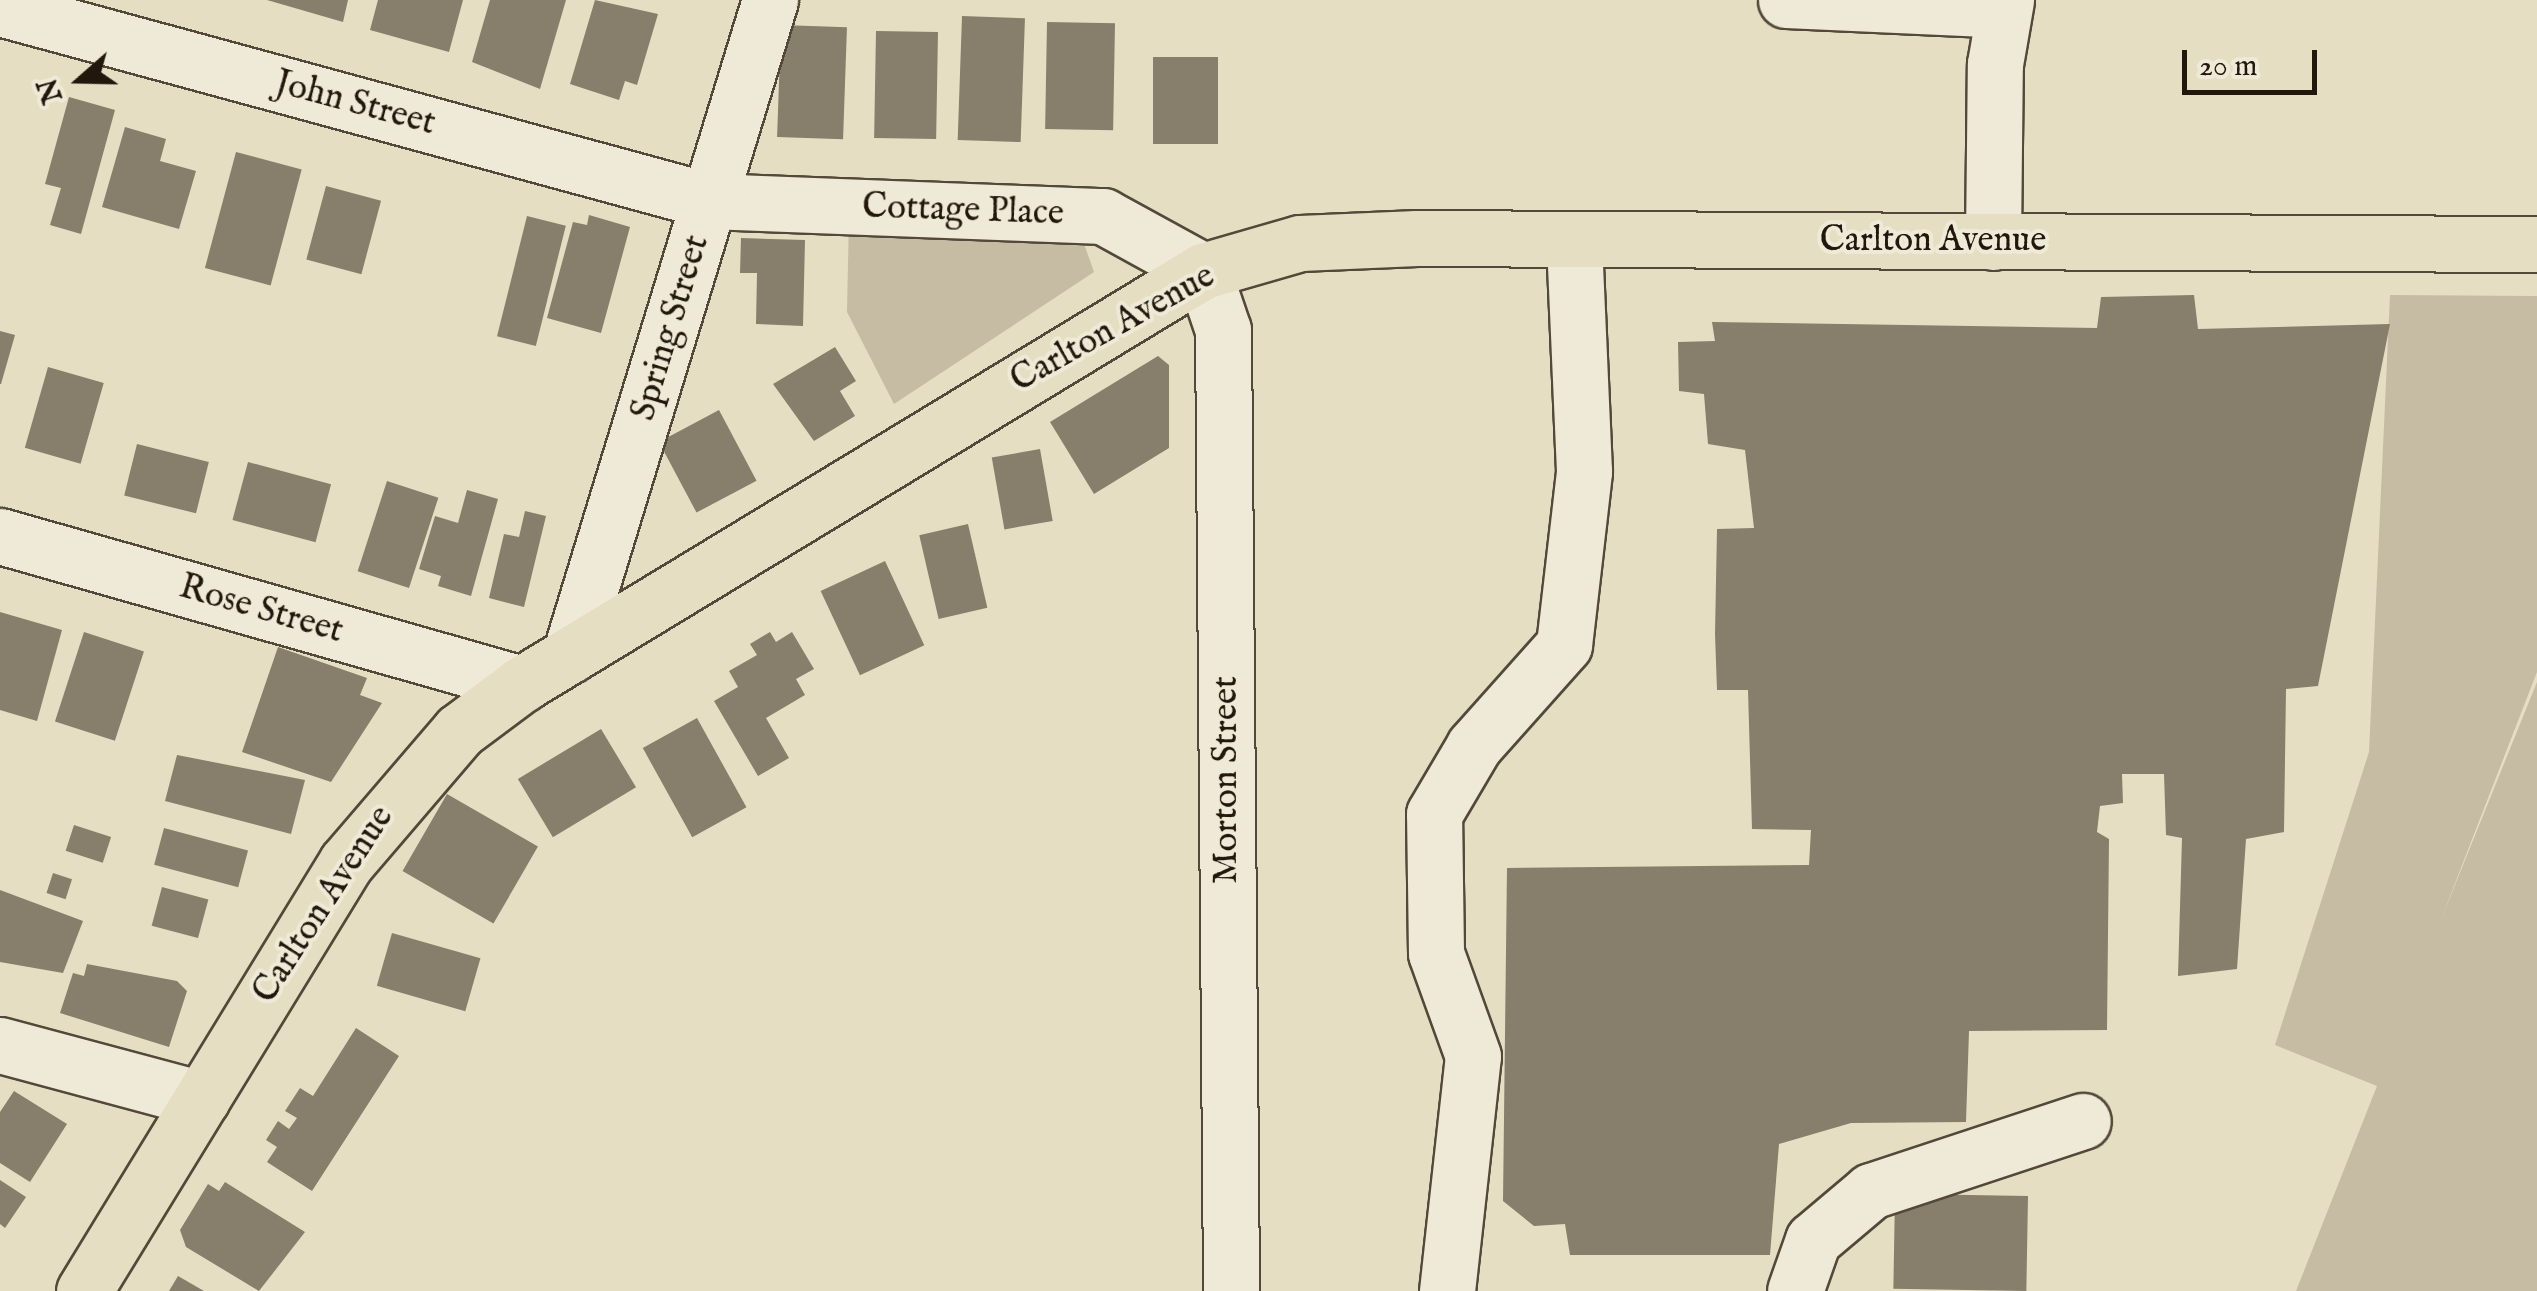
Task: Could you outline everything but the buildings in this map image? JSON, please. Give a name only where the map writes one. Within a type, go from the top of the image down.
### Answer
[{"type":"main road","name":"Carlton Avenue","points":[[84,1291],[395,797],[522,684],[1203,272],[1300,243],[1574,239],[2537,244]]},
{"type":"street","name":"Spring Street","points":[[570,656],[770,0]]},
{"type":"street","points":[[1786,0],[2004,5],[1993,242]]},
{"type":"street","name":"John Street","points":[[0,8],[710,201]]},
{"type":"street","name":"Cottage Place","points":[[710,201],[1103,216],[1203,272]]},
{"type":"street","points":[[1447,1291],[1474,1056],[1436,953],[1434,814],[1474,746],[1564,645],[1584,471],[1574,239]]},
{"type":"street","name":"Morton Street","points":[[1203,272],[1223,330],[1231,1291]]},
{"type":"street","name":"Rose Street","points":[[0,536],[522,684]]},
{"type":"street","points":[[0,1045],[202,1099]]},
{"type":"street","points":[[1796,1291],[1813,1240],[1871,1190],[2084,1121]]},
{"type":"shaded area","points":[[849,216],[1083,241],[1094,272],[894,404],[847,312]]},
{"type":"shaded area","points":[[2390,295],[2537,296],[2537,672],[2440,922],[2537,682],[2537,1291],[2296,1291],[2377,1086],[2275,1045],[2369,752]]}]
